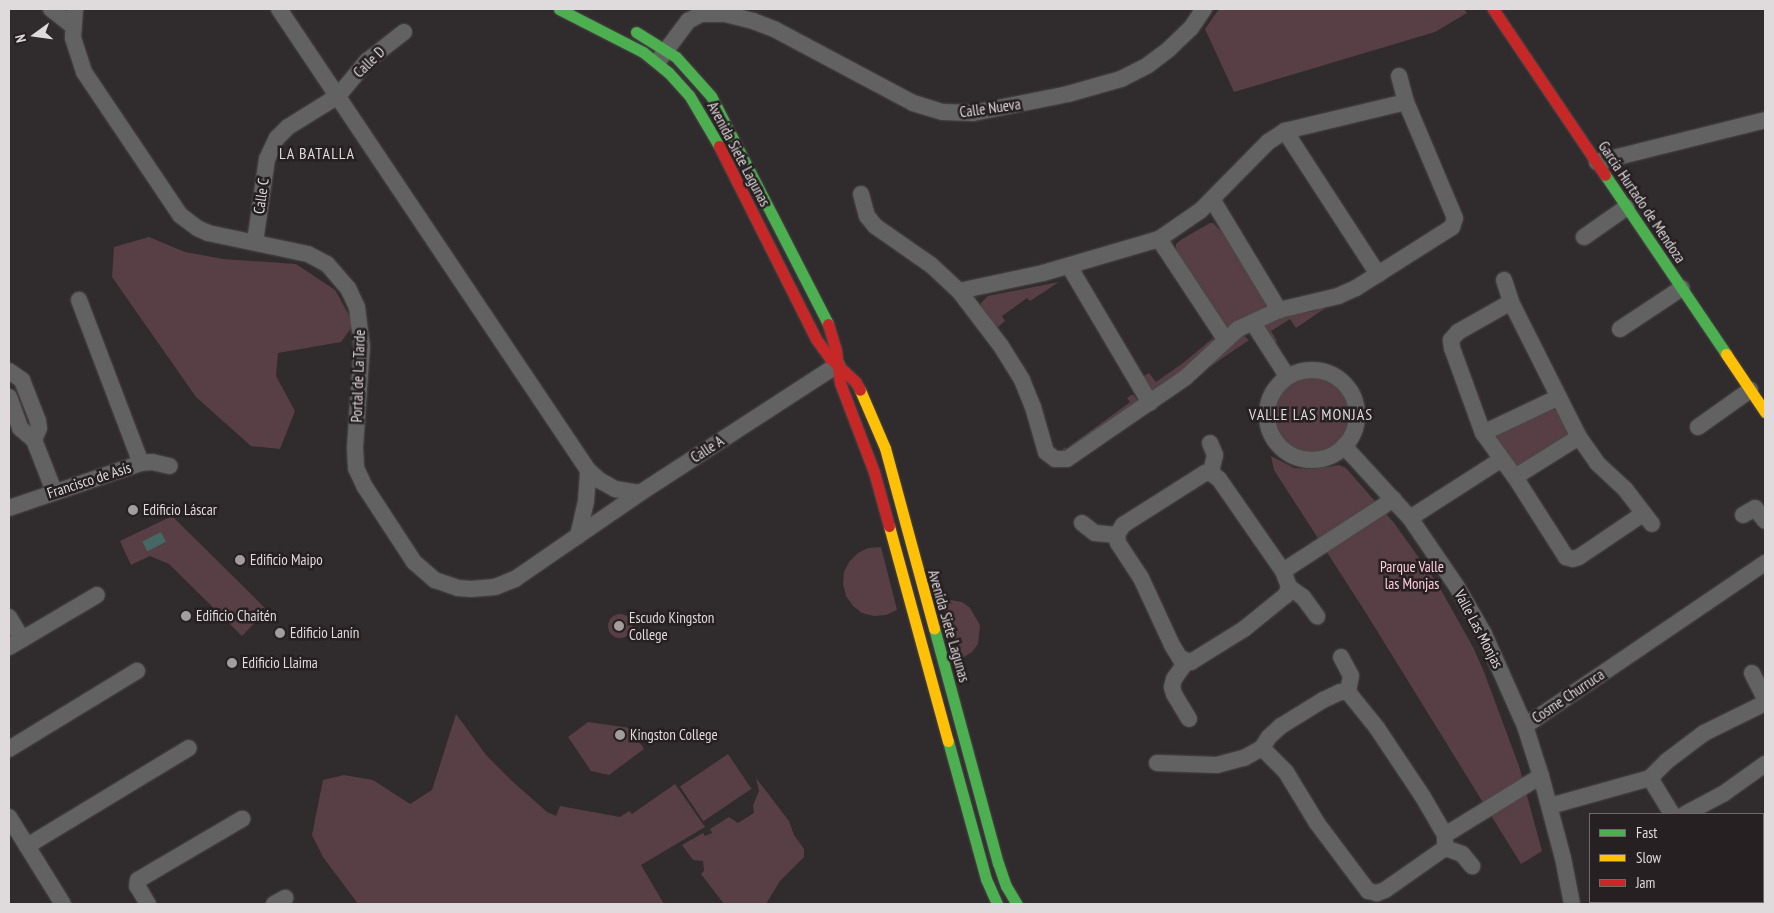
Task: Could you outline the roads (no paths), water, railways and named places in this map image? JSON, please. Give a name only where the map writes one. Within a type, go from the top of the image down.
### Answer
[{"type":"street","points":[[51,9],[73,26]]},
{"type":"street","name":"Portal de La Tarde","points":[[75,9],[73,26],[75,49],[84,72],[180,215],[197,228],[208,233],[297,251],[318,259],[342,278],[351,292],[359,318],[362,345],[354,448],[356,468],[365,487],[420,569],[435,580],[458,588],[495,587],[524,574],[578,536]]},
{"type":"street","points":[[279,9],[588,470],[599,480],[615,489],[640,493]]},
{"type":"street","name":"Avenida Siete Lagunas","points":[[559,9],[627,43],[662,56],[676,57],[701,82],[719,110],[828,325],[835,344],[842,390],[874,472],[986,879],[997,904]]},
{"type":"street","name":"Calle Nueva","points":[[662,56],[688,21],[708,13],[739,17],[764,24],[913,103],[943,112],[958,113],[988,110],[1068,94],[1121,79],[1164,54],[1186,33],[1204,9]]},
{"type":"street","name":"García Hurtado de Mendoza","points":[[1493,9],[1765,412]]},
{"type":"street","name":"Avenida Siete Lagunas","points":[[622,24],[662,56],[701,112],[816,339],[837,365],[848,373],[862,392],[885,448],[1000,869],[1017,904]]},
{"type":"street","name":"Calle D","points":[[338,96],[367,60],[404,32]]},
{"type":"street","points":[[861,194],[867,216],[875,226],[924,260],[959,291],[1014,367],[1033,407],[1046,452],[1055,459],[1067,459],[1185,378],[1238,329],[1279,310],[1338,296],[1378,274],[1448,230],[1454,221],[1406,102],[1399,76]]},
{"type":"street","name":"Calle C","points":[[254,242],[267,159],[272,144],[288,127],[338,96]]},
{"type":"street","points":[[959,291],[1069,266],[1159,239],[1188,220],[1212,199],[1268,142],[1285,131],[1406,102]]},
{"type":"street","points":[[1596,162],[1765,120]]},
{"type":"street","points":[[1285,131],[1378,274]]},
{"type":"street","points":[[1212,199],[1279,310]]},
{"type":"street","points":[[1584,237],[1627,207]]},
{"type":"street","points":[[1159,239],[1225,339]]},
{"type":"street","points":[[1069,266],[1150,403]]},
{"type":"street","points":[[1504,280],[1511,302],[1578,437],[1597,463],[1625,489],[1648,519],[1579,557],[1569,558],[1562,552],[1515,477],[1483,433],[1452,348],[1451,340],[1458,332],[1511,302]]},
{"type":"street","points":[[1620,329],[1682,288]]},
{"type":"street","points":[[79,300],[141,463]]},
{"type":"street","points":[[1252,323],[1287,376]]},
{"type":"street","name":"Calle A","points":[[578,536],[640,493],[837,365]]},
{"type":"street","points":[[1317,369],[1336,376],[1343,382],[1354,399],[1357,409],[1355,429],[1344,446],[1330,457],[1312,460],[1294,457],[1280,447],[1270,432],[1266,414],[1270,396],[1287,376],[1297,372],[1317,369]]},
{"type":"street","points":[[9,371],[22,380],[38,421],[39,428],[34,440]]},
{"type":"street","points":[[1698,427],[1750,390]]},
{"type":"street","points":[[9,397],[20,428],[34,440],[54,491]]},
{"type":"street","points":[[1483,433],[1559,397]]},
{"type":"street","points":[[1515,477],[1578,437]]},
{"type":"street","points":[[1210,443],[1215,455],[1211,474]]},
{"type":"street","name":"Valle Las Monjas","points":[[1344,446],[1410,518],[1457,587],[1484,634],[1525,726]]},
{"type":"street","points":[[1410,518],[1502,459]]},
{"type":"street","name":"Francisco de Asís","points":[[9,508],[54,491],[141,463],[152,462],[170,466]]},
{"type":"street","points":[[578,536],[586,501],[588,470]]},
{"type":"street","points":[[1290,587],[1286,595],[1244,629],[1195,661],[1187,661],[1180,658],[1172,645],[1142,578],[1118,543],[1117,535],[1124,525],[1200,475],[1211,474],[1219,479],[1283,571],[1290,587],[1303,597],[1317,616]]},
{"type":"street","points":[[1283,571],[1394,499]]},
{"type":"street","points":[[1743,514],[1755,508],[1765,521]]},
{"type":"street","points":[[1082,523],[1095,533],[1117,535]]},
{"type":"street","name":"Cosme Churruca","points":[[1572,904],[1550,806],[1525,726],[1765,563]]},
{"type":"street","points":[[9,617],[15,643],[96,595]]},
{"type":"street","points":[[1341,657],[1351,676],[1348,692]]},
{"type":"street","points":[[1187,661],[1174,679],[1172,686],[1174,694],[1189,718]]},
{"type":"street","points":[[9,749],[138,671]]},
{"type":"street","points":[[1752,673],[1765,699]]},
{"type":"street","points":[[1157,763],[1217,765],[1244,758],[1262,748],[1269,737],[1281,726],[1323,700],[1340,692],[1348,692],[1353,696],[1400,761],[1445,841],[1462,854],[1472,866]]},
{"type":"street","points":[[1550,806],[1650,778],[1685,746],[1704,733],[1765,703]]},
{"type":"street","points":[[27,846],[190,748]]},
{"type":"street","points":[[1262,748],[1286,772],[1371,899],[1385,890],[1445,841],[1541,776]]},
{"type":"street","points":[[1687,813],[1723,794],[1765,764]]},
{"type":"street","points":[[1650,778],[1671,813]]},
{"type":"street","points":[[9,817],[62,904]]},
{"type":"street","points":[[148,904],[137,886],[138,880],[242,818]]},
{"type":"place","name":"Edificio Láscar","points":[[133,510]]},
{"type":"place","name":"Edificio Maipo","points":[[240,560]]},
{"type":"place","name":"Edificio Chaitén","points":[[186,616]]},
{"type":"place","name":"Escudo Kingston College","points":[[619,626]]},
{"type":"place","name":"Edificio Lanín","points":[[280,633]]},
{"type":"place","name":"Edificio Llaima","points":[[232,663]]},
{"type":"place","name":"Kingston College","points":[[620,735]]},
{"type":"district","name":"LA BATALLA","points":[[317,153]]},
{"type":"district","name":"VALLE LAS MONJAS","points":[[1311,414]]},
{"type":"park label","name":"Parque Valle las Monjas","points":[[1412,574]]}]
